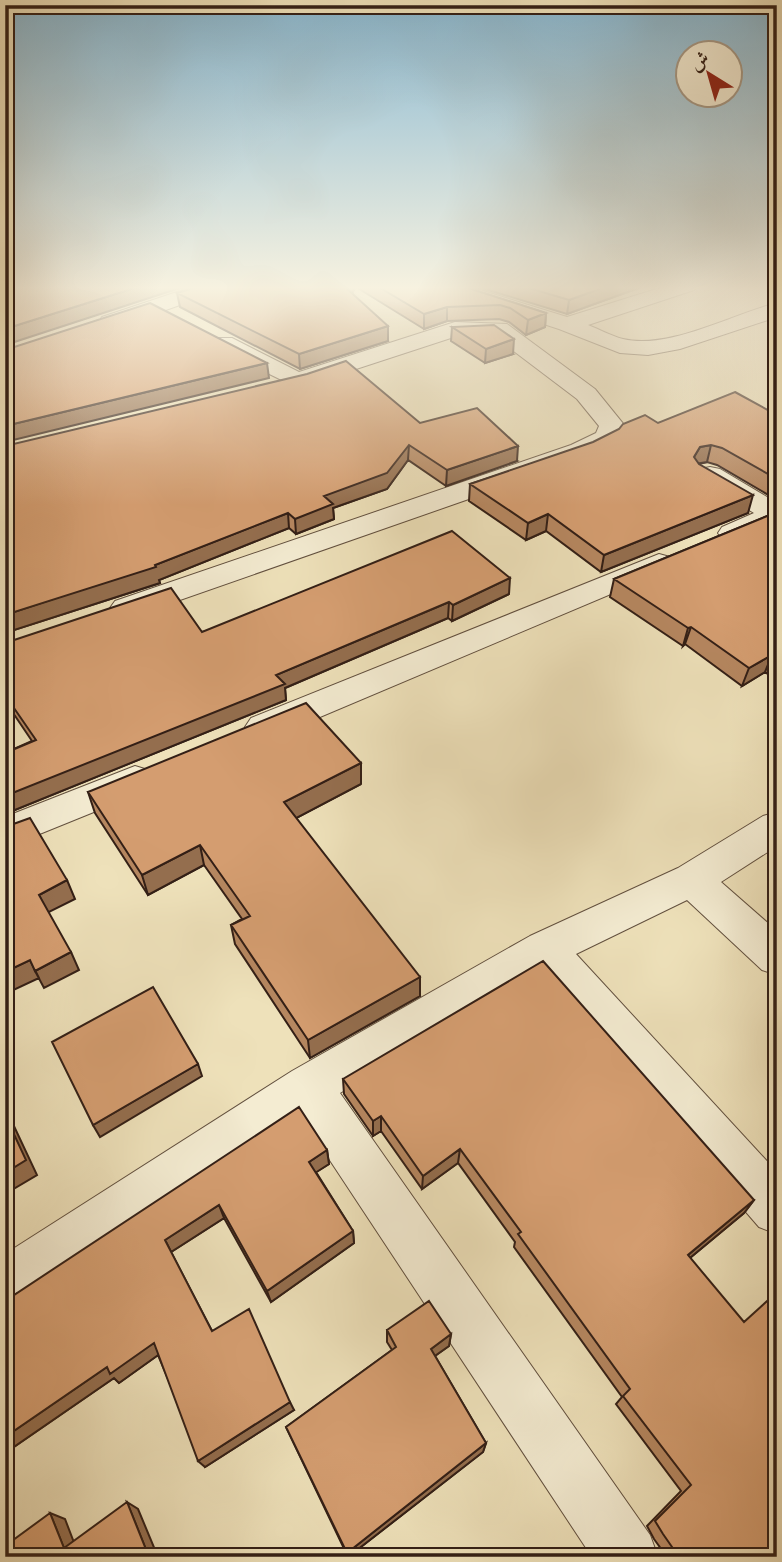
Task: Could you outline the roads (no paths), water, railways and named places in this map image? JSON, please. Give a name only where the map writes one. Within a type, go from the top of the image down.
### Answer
[{"type":"street","points":[[255,359],[298,381]]},
{"type":"street","points":[[258,391],[365,359]]},
{"type":"street","points":[[96,618],[580,451],[606,438],[611,426],[586,394],[538,359]]},
{"type":"street","points":[[236,738],[776,514],[706,473]]},
{"type":"street","points":[[5,833],[159,769]]},
{"type":"street","points":[[5,1285],[307,1087],[545,949],[692,880],[777,827]]},
{"type":"street","points":[[692,880],[777,957]]},
{"type":"street","points":[[545,949],[777,1209]]},
{"type":"street","points":[[307,1087],[628,1557]]}]
